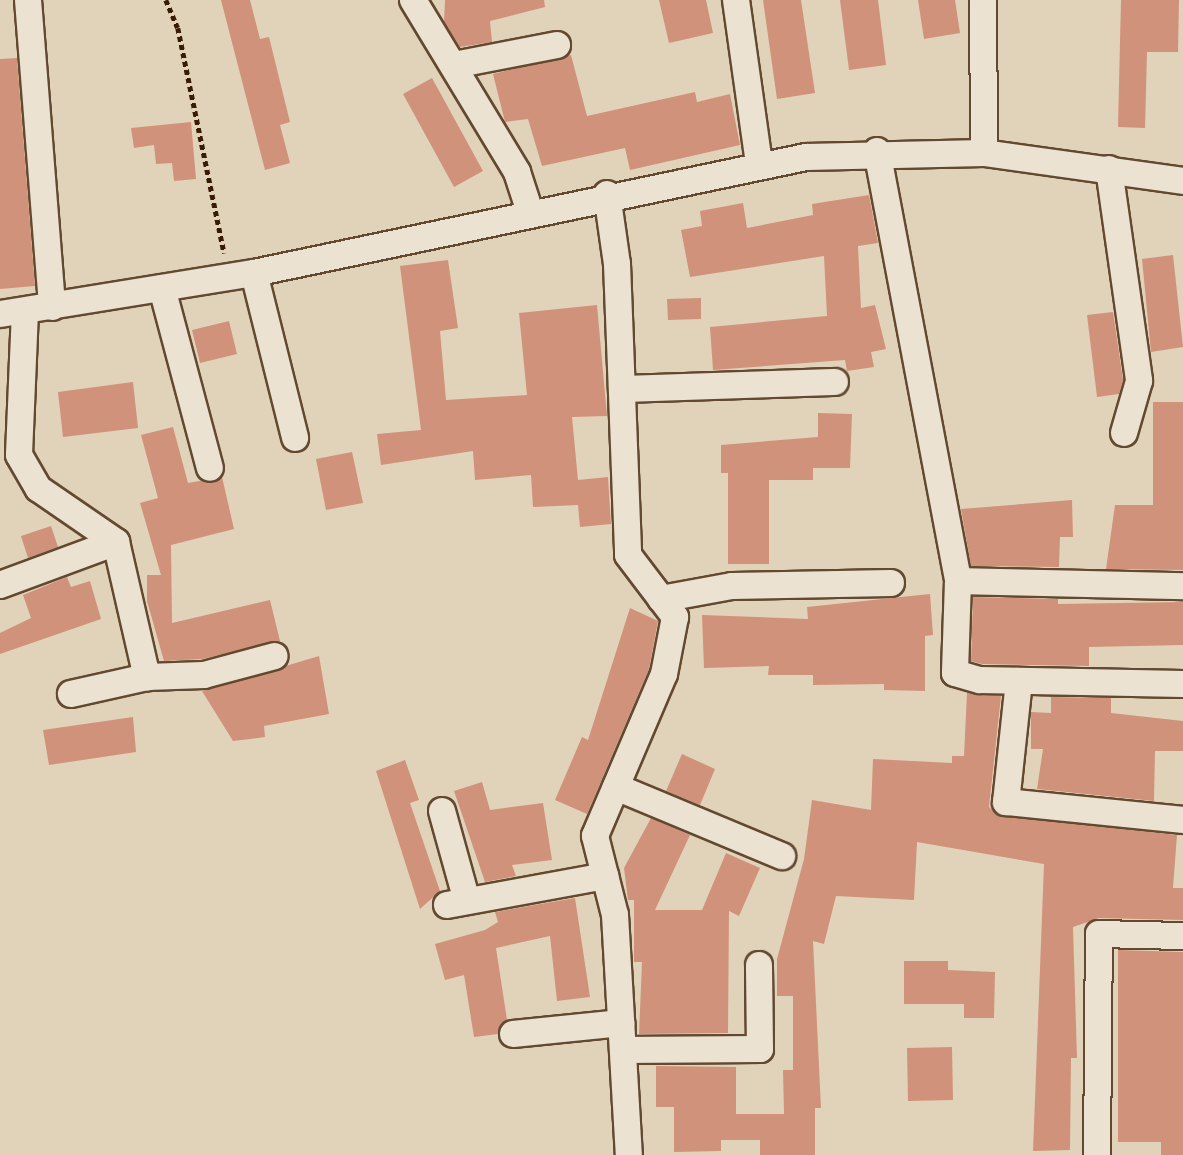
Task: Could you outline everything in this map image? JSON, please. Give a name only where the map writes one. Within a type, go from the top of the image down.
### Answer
[{"type":"street","points":[[28,0],[51,307]]},
{"type":"street","points":[[413,0],[517,172],[530,212]]},
{"type":"street","points":[[736,0],[759,164]]},
{"type":"street","points":[[982,0],[984,153]]},
{"type":"street","points":[[454,65],[557,46]]},
{"type":"street","points":[[877,151],[958,580],[955,673],[1019,681],[1183,684]]},
{"type":"street","points":[[147,677],[117,542],[39,489],[25,471],[19,455],[13,312],[241,276],[607,194],[759,164],[877,151],[984,153],[1183,181]]},
{"type":"street","points":[[1109,169],[1139,381],[1124,433]]},
{"type":"street","points":[[607,194],[617,264],[628,555],[675,617],[664,674],[595,836],[615,915],[629,1155]]},
{"type":"street","points":[[241,276],[295,439]]},
{"type":"street","points":[[162,288],[210,468]]},
{"type":"street","points":[[622,389],[835,382]]},
{"type":"street","points":[[0,585],[117,542]]},
{"type":"street","points":[[958,580],[1183,586]]},
{"type":"street","points":[[661,599],[732,586],[891,583]]},
{"type":"street","points":[[71,694],[147,677],[204,675],[275,656]]},
{"type":"street","points":[[1019,681],[1006,802],[1183,820]]},
{"type":"street","points":[[616,787],[782,856]]},
{"type":"street","points":[[442,811],[457,903],[605,876]]},
{"type":"street","points":[[1097,1155],[1099,933],[1183,936]]},
{"type":"street","points":[[623,1050],[760,1049],[759,965]]},
{"type":"street","points":[[513,1034],[621,1023]]},
{"type":"path","points":[[166,0],[241,276]]},
{"type":"building","points":[[221,0],[250,0],[260,39],[269,37],[290,122],[280,125],[290,163],[265,170]]},
{"type":"building","points":[[445,0],[544,0],[545,7],[490,21],[492,42],[460,47],[444,22]]},
{"type":"building","points":[[659,0],[706,0],[713,33],[669,43]]},
{"type":"building","points":[[763,0],[801,0],[815,93],[777,99]]},
{"type":"building","points":[[840,0],[878,0],[886,65],[849,70]]},
{"type":"building","points":[[918,0],[955,0],[960,33],[924,39]]},
{"type":"building","points":[[1121,0],[1179,0],[1178,52],[1147,52],[1145,128],[1118,127]]},
{"type":"building","points":[[571,55],[587,116],[695,92],[697,102],[730,94],[740,145],[630,170],[625,148],[542,166],[528,119],[505,122],[493,74]]},
{"type":"building","points":[[17,58],[35,286],[0,289],[0,59]]},
{"type":"building","points":[[432,78],[483,171],[454,187],[403,94]]},
{"type":"building","points":[[191,122],[196,179],[174,181],[172,163],[156,164],[154,145],[134,148],[131,128]]},
{"type":"building","points":[[869,195],[878,243],[858,246],[861,308],[875,305],[886,349],[871,352],[874,367],[847,371],[845,360],[713,370],[710,327],[827,316],[824,256],[690,277],[681,230],[702,226],[700,211],[743,203],[747,228],[813,215],[812,204]]},
{"type":"building","points":[[1173,255],[1183,347],[1151,352],[1142,259]]},
{"type":"building","points":[[448,260],[458,328],[440,331],[446,400],[527,395],[519,313],[597,305],[607,416],[572,417],[578,480],[608,477],[611,524],[580,527],[578,505],[533,507],[531,475],[475,480],[473,451],[381,465],[377,434],[421,430],[400,266]]},
{"type":"building","points":[[701,298],[701,319],[668,320],[667,299]]},
{"type":"building","points":[[1113,312],[1123,380],[1119,394],[1097,397],[1087,315]]},
{"type":"building","points":[[229,321],[237,354],[200,363],[192,330]]},
{"type":"building","points":[[133,382],[138,428],[63,437],[58,392]]},
{"type":"building","points":[[1153,402],[1183,402],[1183,570],[1106,569],[1115,505],[1153,505]]},
{"type":"building","points":[[818,413],[852,414],[850,468],[813,468],[813,480],[769,480],[769,564],[728,564],[728,473],[721,473],[721,445],[818,437]]},
{"type":"building","points":[[173,427],[188,483],[222,477],[234,529],[171,545],[172,623],[270,600],[280,641],[202,659],[164,661],[147,601],[147,575],[161,575],[140,503],[158,498],[141,435]]},
{"type":"building","points":[[352,452],[363,503],[326,510],[316,459]]},
{"type":"building","points":[[1072,500],[1073,537],[1060,537],[1059,567],[971,566],[961,509]]},
{"type":"building","points":[[51,526],[58,547],[28,558],[21,536]]},
{"type":"building","points":[[67,577],[71,587],[90,581],[101,619],[0,654],[0,633],[31,618],[23,595]]},
{"type":"building","points":[[930,594],[933,635],[925,636],[925,691],[884,690],[884,684],[813,685],[813,675],[768,675],[769,666],[704,668],[702,615],[808,619],[807,607]]},
{"type":"building","points":[[973,597],[1058,599],[1058,604],[1183,602],[1183,645],[1089,647],[1089,666],[982,664],[971,661]]},
{"type":"building","points":[[630,608],[658,621],[649,669],[587,814],[555,800],[582,737],[588,740]]},
{"type":"building","points":[[319,656],[329,714],[264,726],[265,737],[233,741],[202,691]]},
{"type":"building","points":[[967,693],[1001,696],[989,807],[997,815],[1177,835],[1173,888],[1183,888],[1183,920],[1099,918],[1073,927],[1077,1058],[1071,1058],[1070,1150],[1033,1151],[1044,864],[917,842],[914,900],[836,896],[824,944],[813,941],[821,1108],[815,1108],[815,1155],[760,1155],[760,1140],[721,1140],[721,1151],[674,1152],[674,1107],[656,1107],[656,1066],[736,1067],[736,1114],[784,1114],[783,1070],[793,1070],[793,996],[777,996],[777,959],[804,859],[812,800],[871,810],[873,759],[952,763],[952,756],[964,756]]},
{"type":"building","points":[[1051,697],[1111,698],[1111,713],[1183,721],[1183,751],[1155,751],[1154,801],[1037,789],[1043,749],[1031,749],[1031,712],[1051,713]]},
{"type":"building","points":[[133,717],[136,752],[49,765],[43,730]]},
{"type":"building","points":[[682,754],[715,769],[700,805],[666,791]]},
{"type":"building","points":[[405,760],[419,800],[410,803],[440,891],[420,909],[376,771]]},
{"type":"building","points":[[482,782],[490,810],[543,803],[552,860],[512,865],[516,876],[485,882],[454,791]]},
{"type":"building","points":[[651,818],[690,835],[655,910],[702,910],[726,853],[760,868],[739,916],[729,911],[728,1033],[639,1034],[642,962],[634,962],[634,900],[628,900],[624,868]]},
{"type":"building","points":[[575,898],[590,997],[557,1001],[550,936],[496,948],[507,1020],[498,1034],[474,1037],[464,975],[445,980],[435,944],[485,930],[498,922],[495,912]]},
{"type":"building","points":[[1118,950],[1183,952],[1183,1155],[1161,1155],[1161,1142],[1118,1142]]},
{"type":"building","points":[[904,961],[948,961],[948,970],[995,972],[994,1018],[964,1018],[964,1004],[904,1004]]},
{"type":"building","points":[[952,1047],[953,1100],[908,1101],[907,1048]]}]
